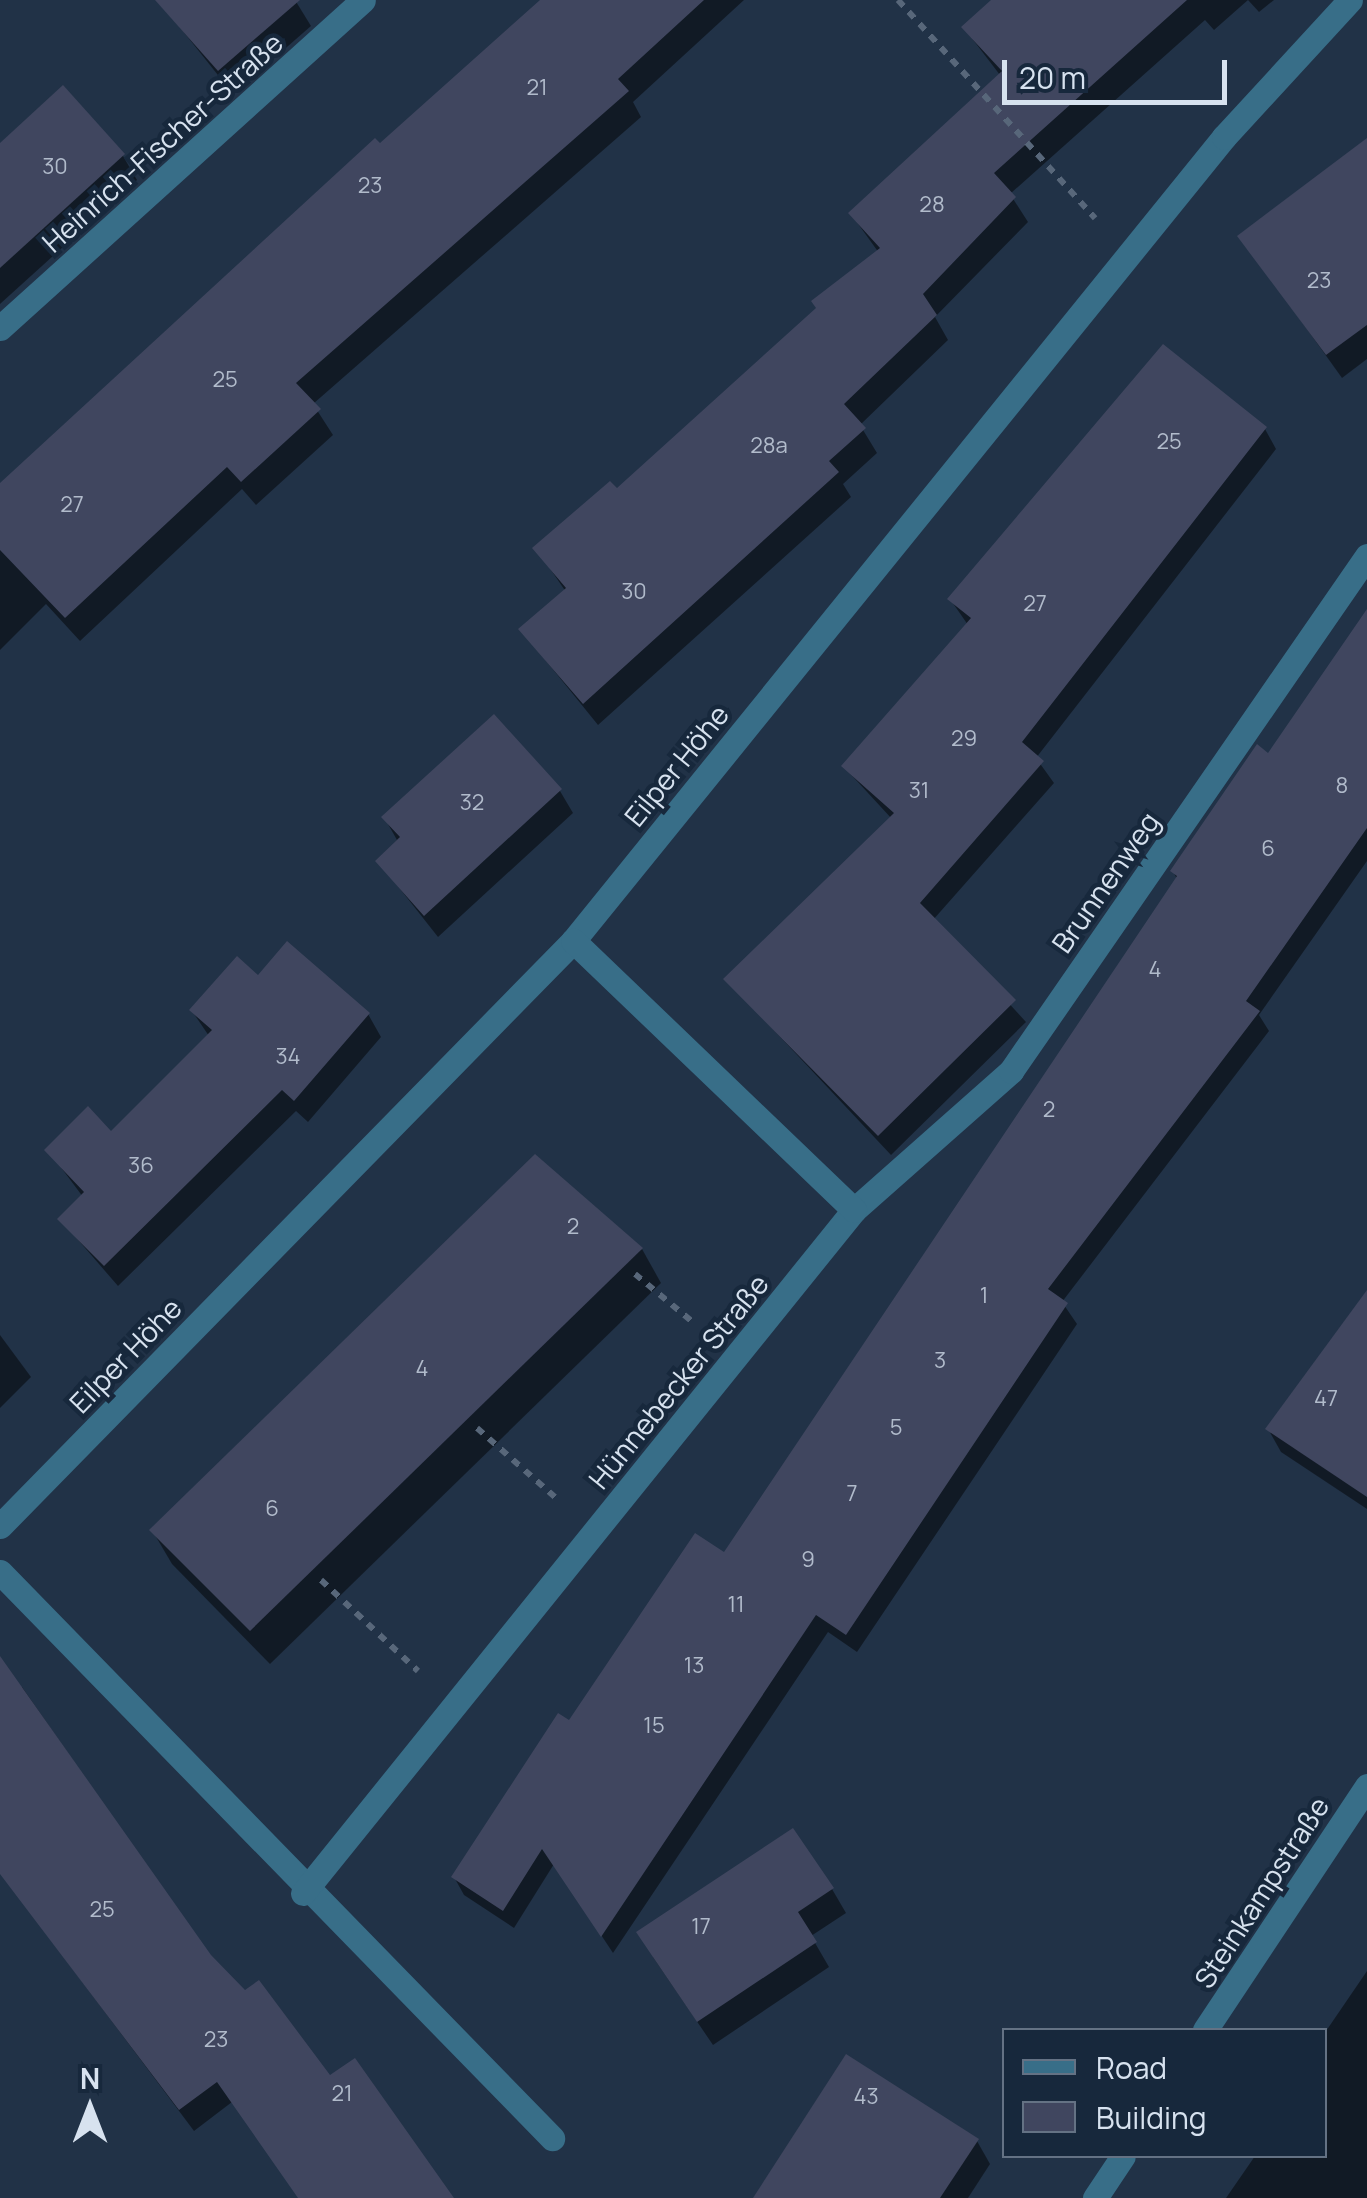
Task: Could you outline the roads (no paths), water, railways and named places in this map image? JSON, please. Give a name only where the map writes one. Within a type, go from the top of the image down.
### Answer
[{"type":"street","name":"Heinrich-Fischer-Straße","points":[[0,328],[363,0]]},
{"type":"street","name":"Eilper Höhe","points":[[0,1526],[572,941],[1128,255],[1350,0]]},
{"type":"street","name":"Brunnenweg","points":[[854,1210],[1011,1071],[1367,556]]},
{"type":"street","points":[[572,941],[854,1210]]},
{"type":"street","name":"Hünnebecker Straße","points":[[304,1893],[854,1210]]},
{"type":"street","points":[[0,1572],[304,1893],[552,2138]]},
{"type":"street","name":"Steinkampstraße","points":[[1206,2028],[1367,1786]]},
{"type":"street","points":[[1095,2198],[1122,2158]]}]
